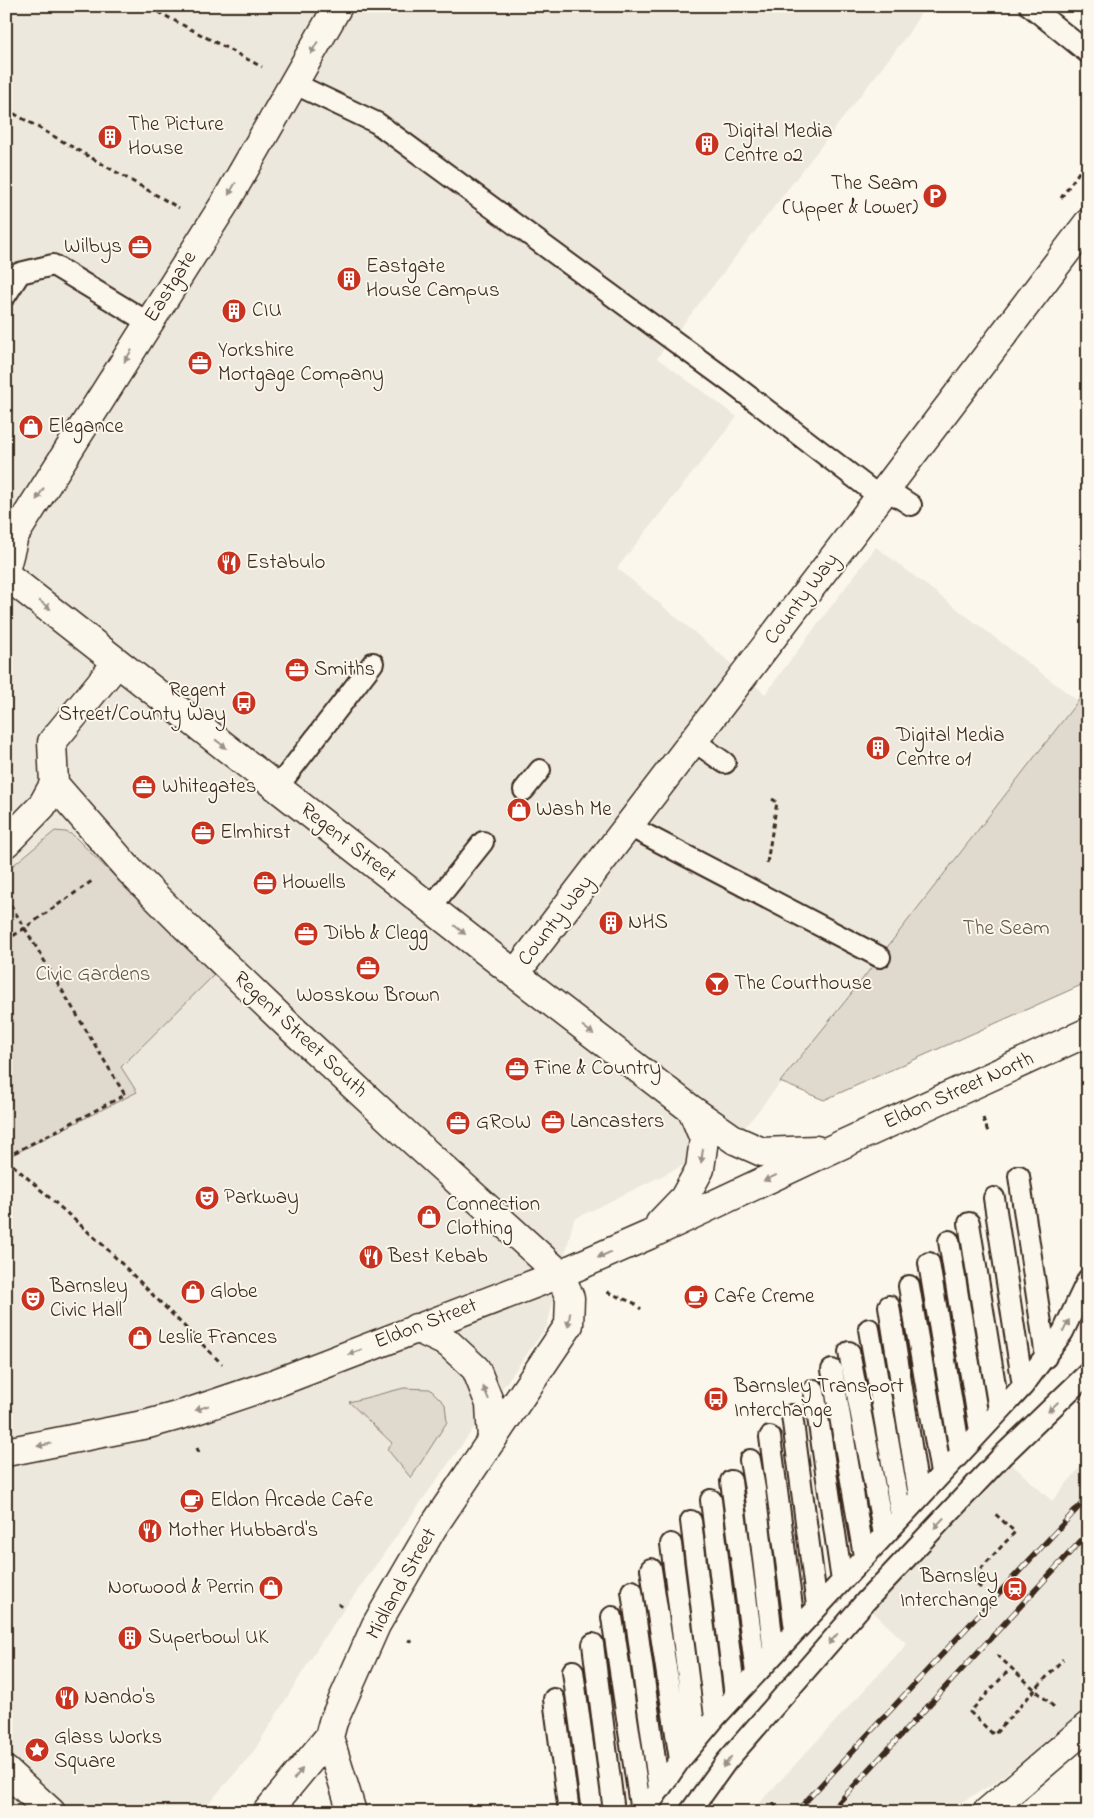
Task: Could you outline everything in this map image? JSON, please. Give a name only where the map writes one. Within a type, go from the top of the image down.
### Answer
[{"type":"street","name":"Eastgate","points":[[6,567],[14,536],[210,226],[338,6]]},
{"type":"street","name":"County Way","points":[[515,974],[1088,223]]},
{"type":"street","name":"Regent Street","points":[[6,575],[515,974],[692,1110],[735,1140],[762,1152],[830,1150]]},
{"type":"street","points":[[6,842],[42,806],[54,784],[52,742],[117,663]]},
{"type":"street","name":"Regent Street South","points":[[54,784],[121,861],[182,923],[295,1032],[560,1274]]},
{"type":"street","name":"Eldon Street North","points":[[830,1150],[1088,1032]]},
{"type":"street","name":"Regent Street","points":[[649,1235],[684,1198],[700,1169],[704,1139],[692,1110]]},
{"type":"street","name":"Eldon Street","points":[[6,1452],[148,1424],[184,1414],[249,1391],[560,1274],[649,1235],[830,1150]]},
{"type":"street","name":"Midland Street","points":[[267,1812],[329,1737],[333,1722],[376,1625],[433,1526],[569,1325],[570,1298],[560,1274]]},
{"type":"street","points":[[416,1328],[448,1343],[476,1369],[490,1404],[492,1440]]},
{"type":"street","points":[[987,1812],[1084,1728]]},
{"type":"street","points":[[329,1737],[352,1812]]},
{"type":"street","points":[[6,1771],[50,1812]]},
{"type":"lane","points":[[1030,6],[1088,53]]},
{"type":"lane","points":[[293,83],[377,123],[883,493],[912,505]]},
{"type":"lane","points":[[6,295],[20,273],[53,265],[148,323]]},
{"type":"lane","points":[[277,788],[373,663]]},
{"type":"lane","points":[[694,741],[724,763]]},
{"type":"lane","points":[[524,790],[540,770]]},
{"type":"lane","points":[[629,826],[880,957]]},
{"type":"lane","points":[[431,907],[483,842]]},
{"type":"lane","points":[[1018,1176],[1046,1357]]},
{"type":"lane","points":[[994,1198],[1022,1386]]},
{"type":"lane","points":[[969,1223],[999,1410]]},
{"type":"lane","points":[[949,1241],[980,1431]]},
{"type":"lane","points":[[929,1263],[960,1452]]},
{"type":"lane","points":[[642,1812],[680,1760],[715,1718],[1022,1386],[1046,1357],[1063,1332],[1088,1279]]},
{"type":"lane","points":[[909,1286],[941,1472]]},
{"type":"lane","points":[[889,1306],[919,1496]]},
{"type":"lane","points":[[869,1329],[901,1515]]},
{"type":"lane","points":[[849,1352],[884,1534]]},
{"type":"lane","points":[[832,1370],[864,1556]]},
{"type":"lane","points":[[690,1812],[726,1762],[865,1602],[1003,1455],[1088,1373]]},
{"type":"lane","points":[[814,1390],[842,1581]]},
{"type":"lane","points":[[792,1415],[817,1606]]},
{"type":"lane","points":[[770,1437],[795,1630]]},
{"type":"lane","points":[[750,1460],[774,1654]]},
{"type":"lane","points":[[731,1481],[756,1673]]},
{"type":"lane","points":[[711,1500],[736,1696]]},
{"type":"lane","points":[[691,1521],[715,1718]]},
{"type":"lane","points":[[671,1544],[696,1740]]},
{"type":"lane","points":[[651,1569],[680,1760]]},
{"type":"lane","points":[[632,1591],[659,1789]]},
{"type":"lane","points":[[612,1617],[642,1812]]},
{"type":"lane","points":[[593,1644],[614,1812]]},
{"type":"lane","points":[[574,1671],[592,1812]]},
{"type":"lane","points":[[554,1700],[569,1812]]},
{"type":"path","points":[[151,6],[162,14],[293,83]]},
{"type":"path","points":[[6,109],[210,226]]},
{"type":"path","points":[[762,896],[777,802],[772,799]]},
{"type":"path","points":[[6,941],[121,861]]},
{"type":"path","points":[[6,897],[125,1095],[6,1158],[104,1246],[249,1391]]},
{"type":"path","points":[[981,1588],[971,1579],[1014,1532],[990,1510]]},
{"type":"path","points":[[997,1655],[1036,1690],[1084,1728]]},
{"type":"path","points":[[1007,1672],[970,1712],[994,1735],[1063,1659]]},
{"type":"path","points":[[767,1812],[774,1804],[778,1809]]},
{"type":"shaded area","points":[[6,6],[925,6],[908,34],[657,358],[737,417],[617,568],[718,652],[765,694],[876,547],[1078,701],[735,1140],[574,1219],[547,1326],[325,1636],[252,1754],[201,1812],[6,1812]]},
{"type":"shaded area","name":"Barnsley Interchange","points":[[1088,1458],[1088,1705],[1071,1722],[996,1782],[945,1812],[751,1812],[907,1644],[870,1609],[1008,1461],[1052,1501]]},
{"type":"green space","name":"The Seam","points":[[1088,684],[1088,982],[824,1100],[780,1082],[847,999],[1078,701]]},
{"type":"green space","name":"Civic Gardens","points":[[55,831],[73,835],[214,975],[121,1067],[137,1092],[6,1158],[6,871]]},
{"type":"green space","points":[[404,1388],[430,1389],[445,1404],[447,1422],[411,1478],[387,1449],[392,1443],[349,1402]]},
{"type":"railway","points":[[796,1812],[1088,1497]]},
{"type":"railway","points":[[830,1812],[1088,1533]]},
{"type":"place","name":"The Picture House","points":[[110,137]]},
{"type":"place","name":"Digital Media Centre 02","points":[[707,144]]},
{"type":"place","name":"The Seam (Upper & Lower)","points":[[935,196]]},
{"type":"place","name":"Wilbys","points":[[140,247]]},
{"type":"place","name":"Eastgate House Campus","points":[[349,279]]},
{"type":"place","name":"CIU","points":[[234,311]]},
{"type":"place","name":"Yorkshire Mortgage Company","points":[[200,363]]},
{"type":"place","name":"Elegance","points":[[31,427]]},
{"type":"place","name":"Estabulo","points":[[229,563]]},
{"type":"place","name":"Smiths","points":[[297,670]]},
{"type":"place","name":"Regent Street/County Way","points":[[244,703]]},
{"type":"place","name":"Digital Media Centre 01","points":[[878,748]]},
{"type":"place","name":"Whitegates","points":[[144,787]]},
{"type":"place","name":"Wash Me","points":[[519,810]]},
{"type":"place","name":"Elmhirst","points":[[203,833]]},
{"type":"place","name":"Howells","points":[[265,883]]},
{"type":"place","name":"NHS","points":[[611,923]]},
{"type":"place","name":"Dibb & Clegg","points":[[306,934]]},
{"type":"place","name":"Wosskow Brown","points":[[368,968]]},
{"type":"place","name":"The Courthouse","points":[[717,984]]},
{"type":"place","name":"Fine & Country","points":[[517,1069]]},
{"type":"place","name":"Lancasters","points":[[553,1122]]},
{"type":"place","name":"GROW","points":[[458,1123]]},
{"type":"place","name":"Parkway","points":[[207,1198]]},
{"type":"place","name":"Connection Clothing","points":[[429,1217]]},
{"type":"place","name":"Best Kebab","points":[[371,1257]]},
{"type":"place","name":"Globe","points":[[193,1292]]},
{"type":"place","name":"Cafe Creme","points":[[696,1297]]},
{"type":"place","name":"Barnsley Civic Hall","points":[[33,1299]]},
{"type":"place","name":"Leslie Frances","points":[[140,1338]]},
{"type":"place","name":"Barnsley Transport Interchange","points":[[716,1399]]},
{"type":"place","name":"Eldon Arcade Cafe","points":[[192,1501]]},
{"type":"place","name":"Mother Hubbard's","points":[[150,1531]]},
{"type":"place","name":"Norwood & Perrin","points":[[271,1588]]},
{"type":"place","name":"Barnsley Interchange","points":[[1015,1589]]},
{"type":"place","name":"Superbowl UK","points":[[130,1638]]},
{"type":"place","name":"Nando's","points":[[67,1698]]},
{"type":"place","name":"Glass Works Square","points":[[37,1750]]}]
